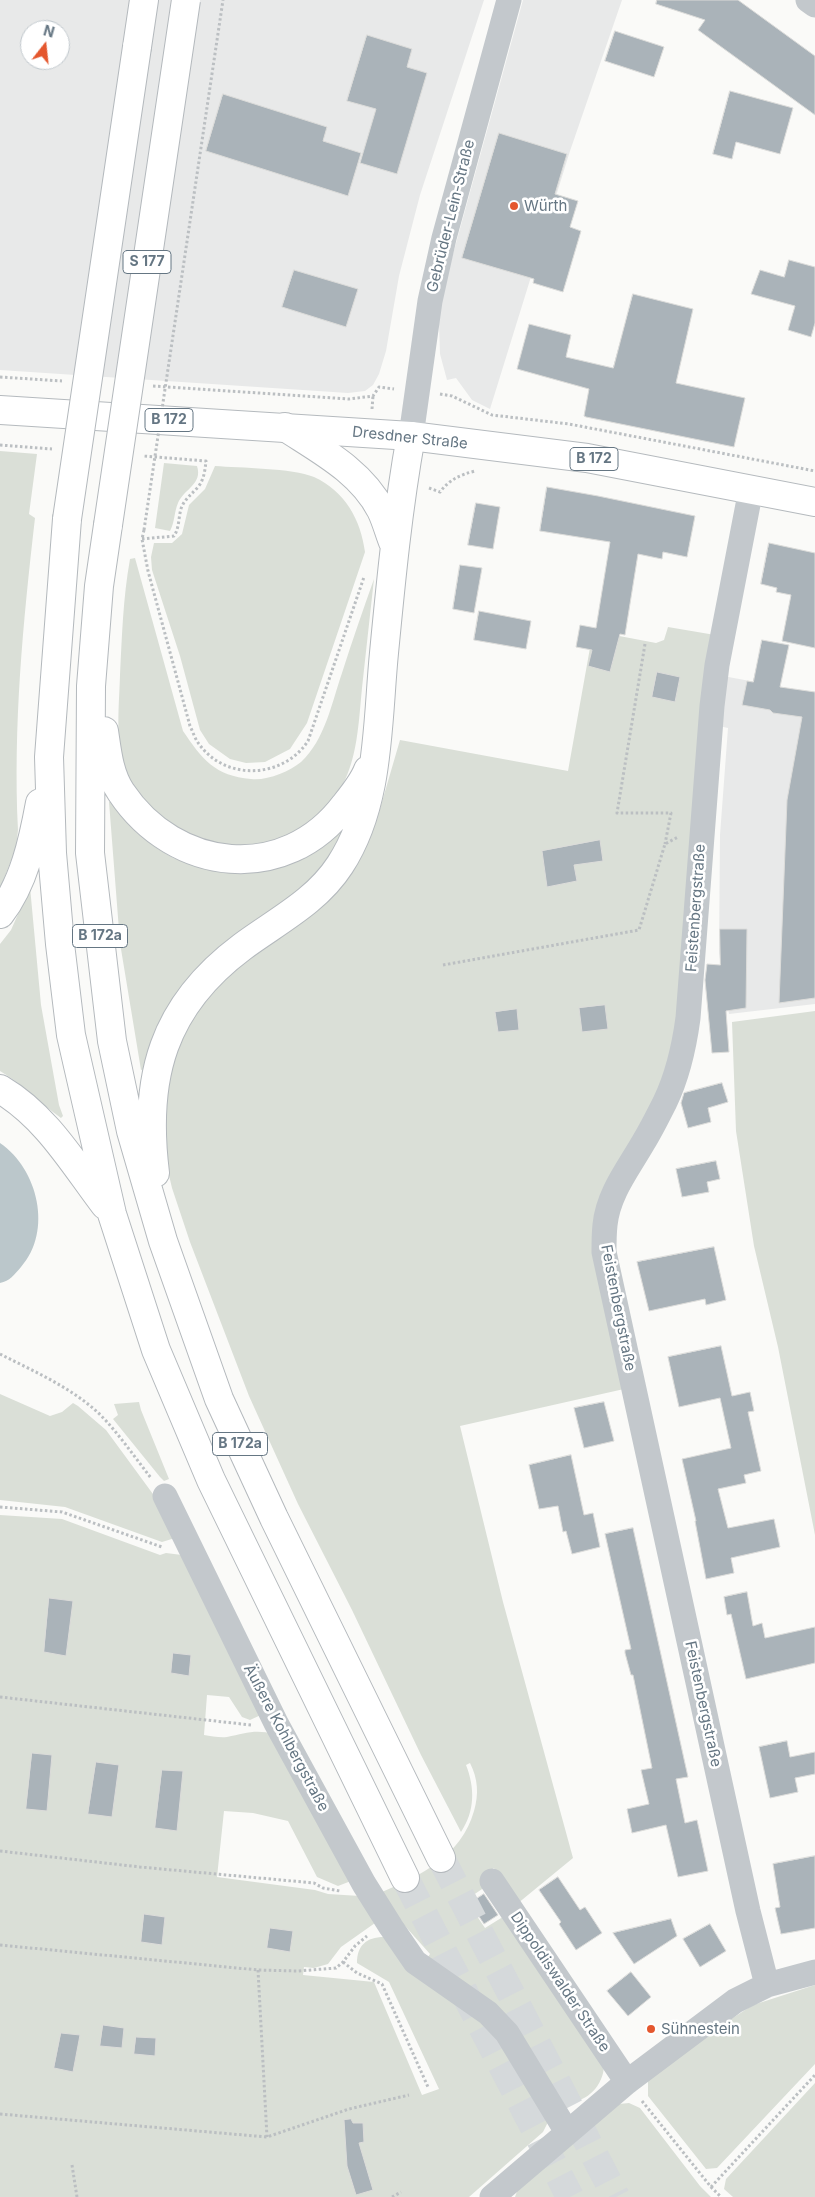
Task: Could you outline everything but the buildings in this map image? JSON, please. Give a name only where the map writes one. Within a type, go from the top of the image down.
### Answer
[{"type":"main road","name":"S 177","points":[[67,519],[144,0]]},
{"type":"main road","name":"S 177","points":[[108,525],[186,0]]},
{"type":"main road","name":"Dresdner Straße","points":[[0,410],[411,436],[587,458],[815,502]]},
{"type":"main road","points":[[285,427],[335,460],[356,478],[381,510],[395,546]]},
{"type":"main road","points":[[163,1241],[153,1158],[152,1094],[167,1037],[181,1009],[198,986],[242,947],[314,896],[340,866],[363,822],[375,750],[395,546],[411,436]]},
{"type":"main road","name":"B 172a","points":[[67,519],[49,757],[52,853],[60,944],[71,1034],[112,1214],[156,1350],[183,1418],[211,1480],[406,1878]]},
{"type":"main road","name":"B 172a","points":[[108,525],[96,624],[91,686],[92,863],[112,1042],[131,1131],[163,1241],[219,1399],[274,1518],[441,1858]]},
{"type":"main road","points":[[96,624],[99,680],[110,766],[120,792],[139,814],[159,832],[177,844],[197,853],[242,860],[264,858],[285,853],[305,844],[322,832],[345,806],[366,775],[375,750]]},
{"type":"main road","points":[[0,914],[12,896],[30,847],[49,757]]},
{"type":"main road","points":[[0,1089],[12,1096],[41,1120],[112,1214]]},
{"type":"street","name":"Gebrüder-Lein-Straße","points":[[411,436],[430,301],[444,238],[509,0]]},
{"type":"street","points":[[808,0],[815,5]]},
{"type":"street","name":"Feistenbergstraße","points":[[751,489],[717,666],[684,1047],[679,1067],[666,1101],[618,1183],[610,1203],[605,1224],[604,1252],[748,1911],[767,1985]]},
{"type":"street","name":"Äußere Kohlbergstraße","points":[[165,1496],[276,1723],[364,1884],[391,1927],[415,1962],[488,2013],[507,2033],[567,2132]]},
{"type":"street","name":"Dippoldiswalder Straße","points":[[492,1881],[628,2082]]},
{"type":"street","points":[[496,2196],[567,2132],[628,2082],[735,2001],[767,1985],[815,1972]]},
{"type":"path","points":[[223,0],[142,539],[148,571],[190,726],[198,743],[210,756],[224,765],[239,770],[262,770],[286,763],[301,752],[308,741],[367,568]]},
{"type":"path","points":[[0,377],[66,381]]},
{"type":"path","points":[[143,386],[349,399],[373,396]]},
{"type":"path","points":[[372,408],[373,396],[379,387]]},
{"type":"path","points":[[452,396],[492,415],[569,424],[815,471]]},
{"type":"path","points":[[142,539],[174,536],[178,530],[182,507],[186,499],[199,486],[204,474],[206,461]]},
{"type":"path","points":[[403,481],[440,492],[446,484],[458,476],[476,471]]},
{"type":"path","points":[[442,965],[639,930],[665,844],[671,813],[617,812],[645,644]]},
{"type":"path","points":[[665,844],[703,824]]},
{"type":"path","points":[[0,1354],[44,1376],[84,1401],[107,1422],[165,1496]]},
{"type":"path","points":[[0,1507],[62,1512],[159,1547],[188,1546]]},
{"type":"path","points":[[0,1697],[248,1726],[276,1723]]},
{"type":"path","points":[[0,1851],[140,1867],[314,1883],[334,1891],[348,1890],[364,1884]]},
{"type":"path","points":[[0,1944],[258,1970],[325,1970],[336,1968],[344,1962],[355,1946],[370,1935],[391,1927]]},
{"type":"path","points":[[344,1962],[357,1973],[382,1984],[428,2087]]},
{"type":"path","points":[[258,1970],[267,2137]]},
{"type":"path","points":[[711,2187],[815,2075]]},
{"type":"path","points":[[628,2082],[721,2197]]},
{"type":"path","points":[[0,2114],[267,2137],[349,2109],[409,2095]]},
{"type":"path","points":[[72,2165],[77,2197]]},
{"type":"path","points":[[392,2197],[402,2192]]},
{"type":"shaded area","points":[[0,0],[484,0],[420,195],[399,276],[386,351],[379,374],[373,385],[365,391],[348,393],[0,370]]},
{"type":"shaded area","points":[[523,0],[622,0],[570,151],[490,409],[472,400],[456,378],[447,380],[440,354],[439,323],[442,294]]},
{"type":"shaded area","points":[[0,451],[37,454],[29,514],[35,518],[23,635],[18,713],[18,830],[16,848],[0,889]]},
{"type":"shaded area","points":[[164,463],[197,466],[198,472],[195,482],[178,503],[170,531],[155,528]]},
{"type":"shaded area","points":[[215,466],[293,472],[314,477],[325,483],[343,498],[355,518],[363,540],[365,552],[307,723],[290,749],[265,762],[246,763],[230,759],[209,744],[200,730],[180,656],[152,570],[151,557],[154,543],[172,543],[182,534],[189,505],[205,489]]},
{"type":"shaded area","points":[[135,558],[183,731],[203,758],[219,770],[251,779],[270,777],[290,769],[301,762],[316,743],[327,720],[374,579],[353,758],[339,791],[323,812],[304,829],[282,842],[250,849],[230,848],[189,836],[153,812],[139,797],[129,780],[121,754],[118,715],[126,588],[130,559]]},
{"type":"shaded area","points":[[668,627],[715,635],[672,1065],[610,1180],[624,1389],[460,1426],[503,1602],[573,1858],[517,1904],[494,1868],[480,1878],[485,1887],[466,1900],[485,1928],[506,1915],[604,2066],[603,2074],[596,2088],[584,2098],[570,2102],[562,2101],[428,1957],[430,1954],[397,1917],[382,1892],[425,1871],[450,1852],[460,1840],[468,1827],[476,1805],[477,1787],[475,1775],[470,1763],[466,1765],[471,1782],[472,1799],[469,1816],[461,1832],[421,1755],[352,1610],[298,1504],[249,1396],[190,1242],[172,1188],[163,1150],[164,1081],[193,1011],[367,838],[377,819],[400,740],[568,771],[593,631],[656,643],[664,640]]},
{"type":"shaded area","points":[[723,676],[815,693],[815,1004],[729,1014],[719,953],[720,835],[728,728],[719,726]]},
{"type":"shaded area","points":[[114,801],[136,832],[155,847],[173,858],[212,871],[239,872],[344,820],[350,823],[338,844],[301,890],[213,955],[190,977],[170,1009],[145,1069],[141,1070],[120,943],[109,802]]},
{"type":"shaded area","points":[[30,887],[41,1005],[59,1105],[63,1116],[61,1118],[0,1071],[0,944],[11,930]]},
{"type":"shaded area","points":[[815,1011],[815,1535],[778,1347],[754,1246],[736,1131],[732,1022]]},
{"type":"shaded area","points":[[0,1143],[13,1154],[24,1168],[32,1184],[37,1201],[38,1219],[37,1236],[31,1252],[14,1275],[7,1281],[0,1283]]},
{"type":"shaded area","points":[[0,1394],[50,1416],[62,1412],[73,1403],[78,1406],[106,1430],[161,1505],[175,1538],[162,1542],[65,1507],[0,1500]]},
{"type":"shaded area","points":[[139,1402],[169,1479],[164,1481],[113,1419],[118,1415],[114,1404]]},
{"type":"shaded area","points":[[0,1515],[62,1519],[160,1555],[166,1553],[182,1555],[263,1714],[250,1720],[242,1717],[229,1697],[207,1695],[204,1735],[224,1737],[256,1732],[274,1734],[351,1881],[338,1886],[317,1877],[288,1821],[253,1813],[224,1811],[217,1877],[315,1890],[328,1894],[360,1896],[375,1923],[341,1947],[328,1964],[314,1968],[304,1967],[303,1975],[374,1982],[422,2095],[439,2089],[389,1982],[357,1963],[357,1957],[364,1944],[372,1939],[384,1937],[498,2035],[548,2122],[543,2132],[469,2197],[0,2197]]},
{"type":"shaded area","points":[[815,1985],[815,2064],[717,2168],[706,2169],[648,2096],[648,2081],[703,2037],[753,2005]]},
{"type":"shaded area","points":[[815,2083],[815,2197],[733,2197],[724,2189],[726,2179]]},
{"type":"shaded area","points":[[629,2103],[640,2108],[700,2186],[711,2197],[515,2197],[519,2186],[619,2104]]},
{"type":"tunnel","points":[[441,1858],[616,2197]]},
{"type":"tunnel","points":[[405,1878],[570,2197]]},
{"type":"place","name":"Würth","points":[[514,206]]},
{"type":"place","name":"Sühnestein","points":[[651,2029]]}]
